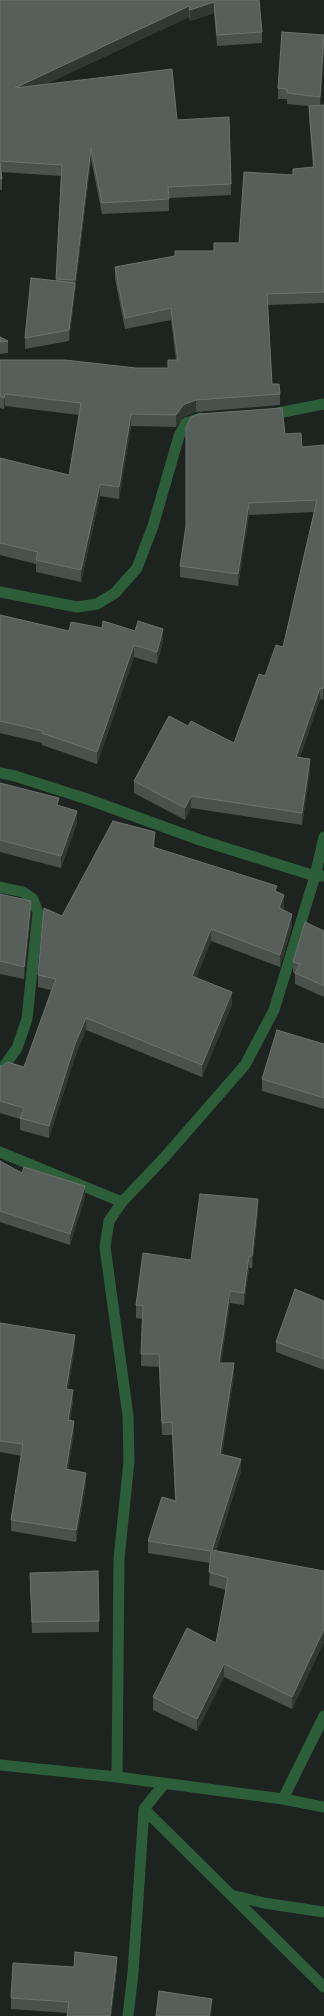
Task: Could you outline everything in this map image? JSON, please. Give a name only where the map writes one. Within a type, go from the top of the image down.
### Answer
[{"type":"street","points":[[258,415],[273,414],[324,404]]},
{"type":"street","points":[[0,592],[78,607],[97,604],[115,593],[137,568],[153,526],[179,436],[186,423],[198,419],[213,418]]},
{"type":"street","points":[[0,773],[15,776],[87,799],[200,840],[320,876]]},
{"type":"street","points":[[117,1777],[119,1559],[129,1461],[128,1416],[105,1247],[109,1221],[122,1202],[164,1159],[245,1065],[274,1010],[320,876],[324,837]]},
{"type":"street","points":[[0,887],[23,892],[33,898],[38,913],[27,1019],[17,1048],[0,1072]]},
{"type":"street","points":[[0,1152],[122,1202]]},
{"type":"street","points":[[283,1799],[324,1716]]},
{"type":"street","points":[[0,1765],[117,1777],[283,1799],[324,1807]]},
{"type":"street","points":[[128,2016],[133,1973],[144,1809],[164,1784]]},
{"type":"street","points":[[144,1809],[324,1987]]},
{"type":"street","points":[[231,1895],[264,1903],[324,1912]]},
{"type":"building","points":[[0,0],[259,0],[262,32],[217,35],[214,2],[190,10],[189,6],[15,88],[172,69],[177,120],[229,117],[231,184],[168,187],[169,199],[102,203],[91,148],[75,280],[56,279],[62,165],[0,161]]},
{"type":"building","points":[[282,32],[324,35],[320,97],[287,93],[287,89],[278,88]]},
{"type":"building","points":[[324,105],[324,292],[267,294],[272,384],[279,384],[280,394],[196,400],[183,405],[176,415],[131,414],[119,487],[100,484],[81,570],[36,560],[38,552],[0,543],[0,458],[69,475],[81,403],[5,394],[4,398],[0,396],[0,360],[65,360],[136,368],[168,368],[168,360],[178,360],[171,308],[125,318],[115,267],[175,256],[175,251],[214,251],[214,243],[239,243],[244,172],[293,175],[293,169],[314,167],[309,106]]},
{"type":"building","points":[[0,163],[2,179],[0,179]]},
{"type":"building","points":[[31,278],[75,283],[69,330],[25,338]]},
{"type":"building","points":[[0,337],[8,341],[0,342]]},
{"type":"building","points":[[282,408],[285,434],[301,433],[302,447],[324,445],[324,685],[323,689],[320,688],[296,757],[310,759],[302,813],[191,796],[185,808],[134,781],[169,716],[188,726],[191,721],[234,743],[259,674],[265,676],[276,645],[283,647],[317,500],[249,503],[238,574],[180,566],[186,526],[186,427],[191,417],[199,414]]},
{"type":"building","points":[[0,615],[69,631],[71,622],[102,628],[103,621],[135,631],[138,621],[163,629],[157,652],[134,645],[97,752],[42,733],[43,731],[0,721]]},
{"type":"building","points":[[0,783],[59,798],[57,805],[77,811],[61,856],[0,840]]},
{"type":"building","points":[[113,821],[155,832],[153,847],[277,886],[275,891],[284,895],[279,908],[292,914],[280,955],[211,929],[192,976],[232,992],[202,1065],[86,1018],[75,1044],[49,1126],[20,1118],[24,1108],[0,1101],[0,1066],[3,1066],[7,1062],[24,1067],[56,979],[38,975],[44,908],[62,916]]},
{"type":"building","points":[[0,894],[31,901],[24,967],[0,961]]},
{"type":"building","points":[[305,922],[324,931],[324,986],[295,973],[300,964],[293,962]]},
{"type":"building","points":[[277,1030],[324,1044],[324,1098],[262,1079]]},
{"type":"building","points":[[0,1161],[22,1173],[24,1167],[85,1186],[70,1234],[0,1211]]},
{"type":"building","points":[[200,1194],[258,1199],[252,1256],[249,1256],[244,1293],[230,1291],[219,1363],[234,1363],[220,1454],[241,1459],[212,1550],[324,1571],[324,1629],[292,1697],[224,1664],[197,1719],[153,1697],[187,1628],[216,1643],[228,1578],[209,1572],[211,1551],[148,1541],[162,1497],[176,1501],[172,1422],[162,1423],[159,1354],[141,1354],[143,1306],[136,1305],[143,1253],[191,1260]]},
{"type":"building","points":[[295,1289],[324,1301],[324,1359],[276,1342]]},
{"type":"building","points":[[0,1323],[75,1335],[66,1389],[73,1390],[68,1420],[74,1421],[66,1469],[86,1473],[76,1530],[11,1520],[23,1444],[0,1441]]},
{"type":"building","points":[[98,1571],[99,1621],[32,1622],[30,1573]]},
{"type":"building","points":[[75,1952],[117,1957],[110,2016],[67,2016],[69,2002],[11,1998],[13,1963],[74,1967]]},
{"type":"building","points":[[159,1991],[212,1999],[209,2016],[156,2016]]}]
